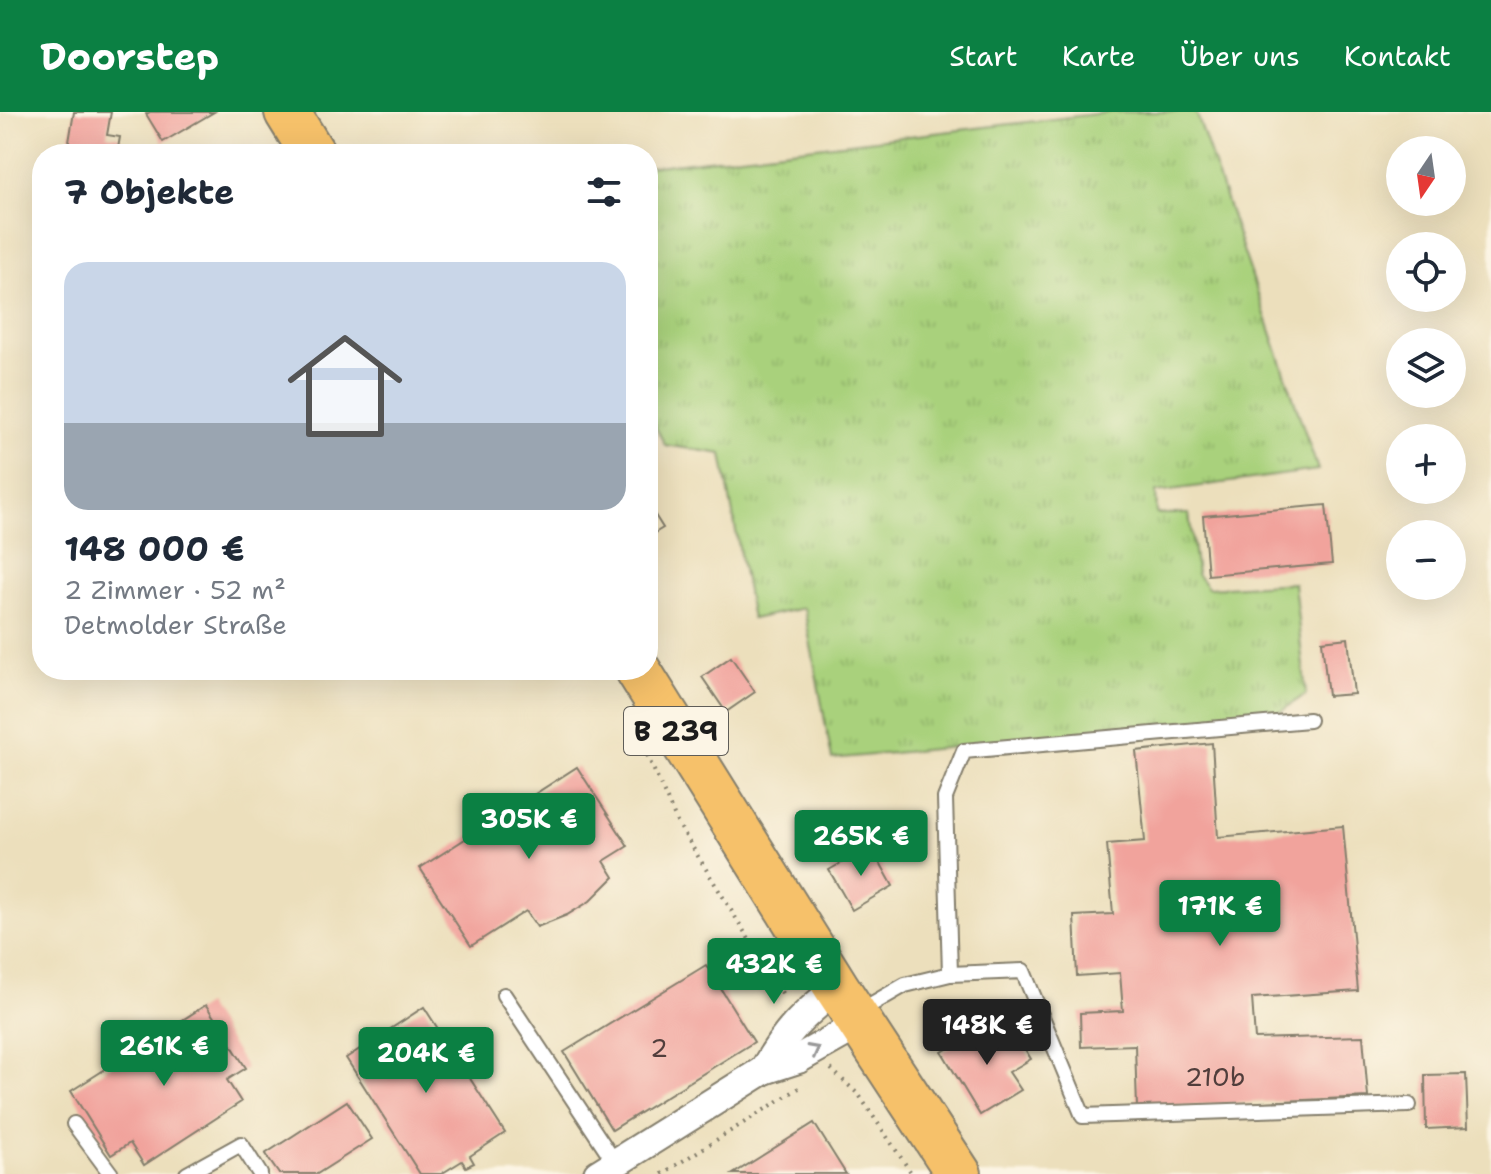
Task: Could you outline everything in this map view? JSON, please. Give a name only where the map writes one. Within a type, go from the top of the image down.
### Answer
[{"type":"main road","points":[[287,112],[307,144]]},
{"type":"main road","name":"B 239","points":[[644,680],[850,1009],[959,1174]]},
{"type":"street","points":[[764,1070],[784,1034],[799,1018],[850,1009]]},
{"type":"street","points":[[607,1169],[764,1070],[819,1048],[850,1009]]},
{"type":"lane","points":[[950,974],[945,798],[964,751],[1309,720]]},
{"type":"lane","points":[[850,1009],[905,985],[950,974],[1023,971],[1083,1116],[1409,1105]]},
{"type":"lane","points":[[504,995],[607,1169]]},
{"type":"lane","points":[[74,1124],[111,1174]]},
{"type":"lane","points":[[187,1174],[241,1144],[260,1174]]},
{"type":"path","points":[[642,744],[677,822],[799,1018]]},
{"type":"path","points":[[819,1048],[835,1075],[859,1095],[912,1174]]},
{"type":"path","points":[[824,1076],[835,1075]]},
{"type":"path","points":[[662,1174],[812,1082]]},
{"type":"green space","points":[[1112,112],[1196,112],[1318,470],[1156,492],[1157,514],[1189,514],[1197,574],[1208,588],[1294,583],[1306,694],[1274,716],[832,759],[804,608],[752,619],[722,454],[665,445],[658,431],[658,166]]},
{"type":"building","points":[[74,112],[111,112],[107,135],[120,137],[119,144],[69,144]]},
{"type":"building","points":[[214,112],[163,142],[146,114]]},
{"type":"building","points":[[1326,505],[1332,564],[1208,575],[1203,516]]},
{"type":"building","points":[[1348,638],[1354,694],[1328,696],[1322,641]]},
{"type":"building","points":[[731,657],[755,692],[726,712],[702,677]]},
{"type":"building","points":[[1212,743],[1218,837],[1343,826],[1358,991],[1252,998],[1255,1039],[1363,1036],[1368,1097],[1137,1108],[1135,1045],[1081,1047],[1080,1013],[1123,1011],[1120,973],[1077,976],[1074,916],[1113,914],[1107,844],[1145,841],[1136,751]]},
{"type":"building","points":[[577,767],[628,846],[604,861],[614,877],[590,901],[567,915],[537,927],[526,911],[471,946],[420,868]]},
{"type":"building","points":[[871,846],[893,886],[852,910],[829,870]]},
{"type":"building","points":[[706,965],[754,1042],[612,1130],[564,1052]]},
{"type":"building","points":[[206,1005],[246,1068],[227,1080],[241,1102],[144,1165],[130,1143],[111,1155],[71,1091]]},
{"type":"building","points":[[424,1007],[505,1133],[470,1156],[474,1163],[466,1167],[462,1161],[441,1174],[420,1174],[346,1058]]},
{"type":"building","points":[[1012,1028],[1031,1059],[1009,1072],[1021,1090],[980,1115],[942,1052],[979,1030],[987,1043]]},
{"type":"building","points":[[1466,1074],[1468,1127],[1426,1129],[1425,1075]]},
{"type":"building","points":[[347,1101],[372,1139],[317,1174],[279,1174],[265,1154]]},
{"type":"building","points":[[814,1123],[846,1174],[733,1174]]}]
